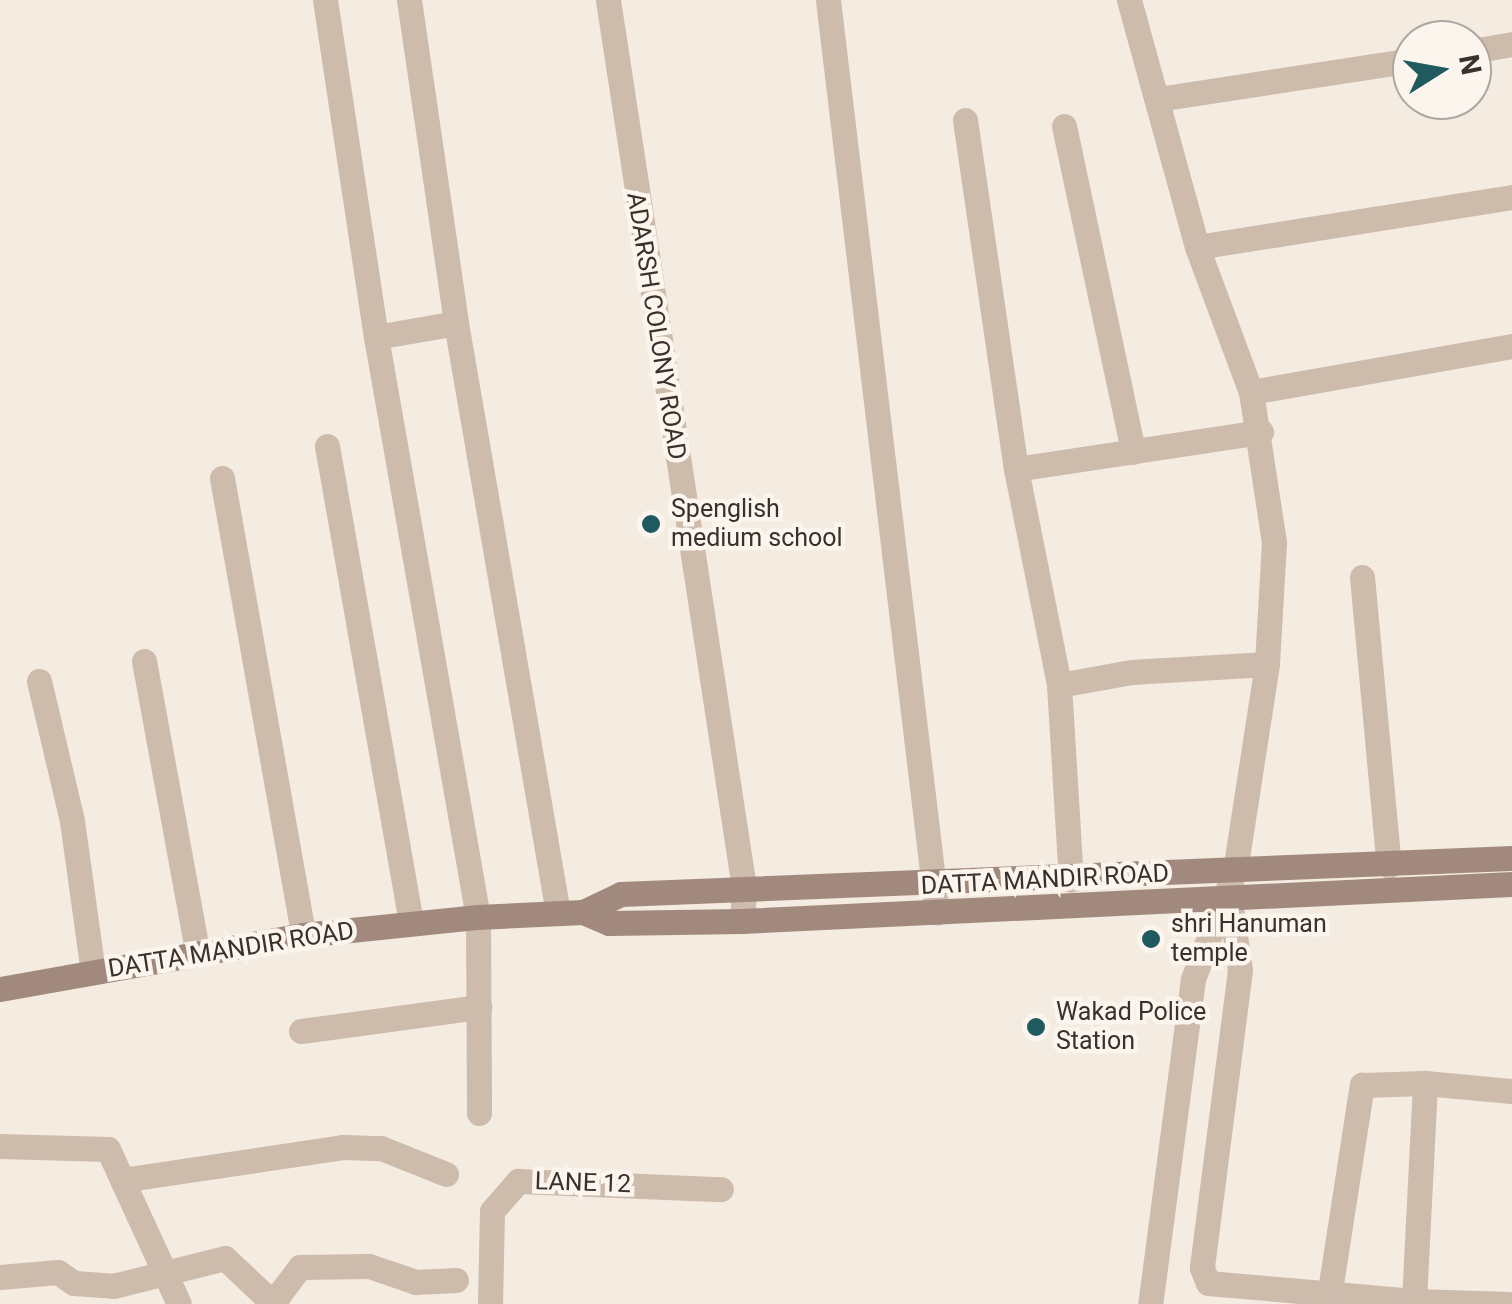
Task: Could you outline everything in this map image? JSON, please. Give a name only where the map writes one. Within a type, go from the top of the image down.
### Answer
[{"type":"main road","name":"DATTA MANDIR ROAD","points":[[0,989],[303,934],[478,918],[570,912],[609,923],[936,913],[1389,866],[1512,858]]},
{"type":"main road","name":"DATTA MANDIR ROAD","points":[[570,912],[607,896],[744,888],[1071,880],[1512,884]]},
{"type":"street","points":[[325,0],[376,337],[478,918],[480,1113]]},
{"type":"street","points":[[408,0],[456,324],[570,912]]},
{"type":"street","name":"ADARSH COLONY ROAD","points":[[608,0],[744,888],[742,921]]},
{"type":"street","points":[[828,0],[936,913]]},
{"type":"street","points":[[1130,0],[1197,247],[1251,392],[1261,432],[1274,542],[1267,664],[1232,882],[1240,970],[1204,1277],[1218,1289],[1510,1304]]},
{"type":"street","points":[[1158,99],[1392,63]]},
{"type":"street","points":[[965,120],[1016,468],[1059,685],[1071,880]]},
{"type":"street","points":[[1064,126],[1133,452]]},
{"type":"street","points":[[1197,247],[1512,197]]},
{"type":"street","points":[[376,337],[456,324]]},
{"type":"street","points":[[1251,392],[1512,346]]},
{"type":"street","points":[[1016,468],[1261,432]]},
{"type":"street","points":[[327,446],[411,924]]},
{"type":"street","points":[[222,478],[303,934]]},
{"type":"street","points":[[1362,576],[1389,866]]},
{"type":"street","points":[[144,661],[198,954]]},
{"type":"street","points":[[1059,685],[1131,672],[1267,664]]},
{"type":"street","points":[[39,681],[72,820],[92,972]]},
{"type":"street","points":[[1150,1304],[1193,979],[1204,938],[1232,882]]},
{"type":"street","points":[[301,1031],[479,1007]]},
{"type":"street","points":[[1329,1297],[1362,1084],[1425,1083],[1512,1091]]},
{"type":"street","points":[[1414,1301],[1425,1083]]},
{"type":"street","points":[[0,1146],[108,1149],[179,1304]]},
{"type":"street","points":[[122,1180],[343,1148],[381,1148],[446,1174]]},
{"type":"street","name":"LANE 12","points":[[490,1304],[492,1211],[518,1181],[721,1189]]},
{"type":"street","points":[[0,1276],[58,1272],[74,1283],[114,1286],[225,1258],[264,1296],[278,1296],[300,1267],[369,1266],[416,1282],[456,1280]]},
{"type":"place","name":"Spenglish medium school","points":[[651,524]]},
{"type":"place","name":"shri Hanuman temple","points":[[1151,939]]},
{"type":"place","name":"Wakad Police Station","points":[[1036,1027]]}]
